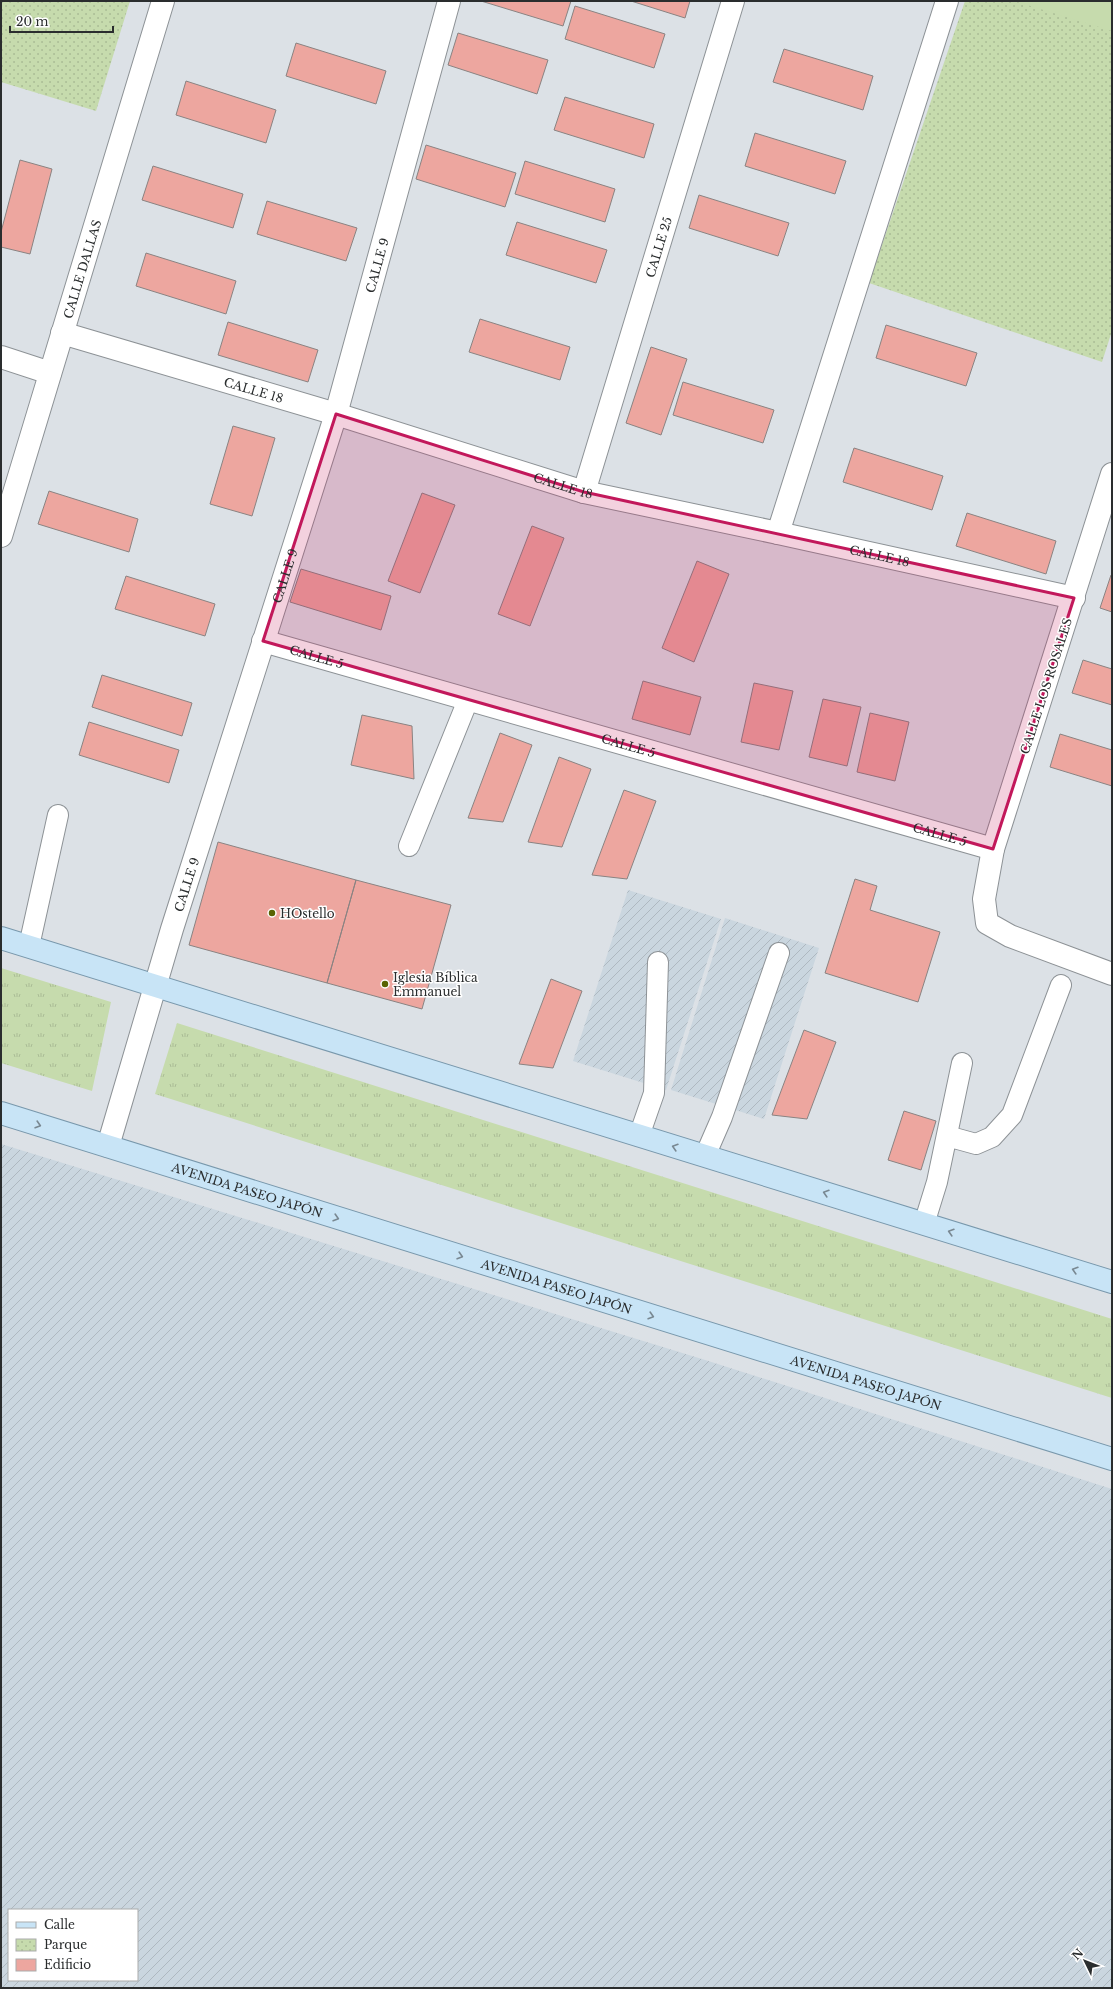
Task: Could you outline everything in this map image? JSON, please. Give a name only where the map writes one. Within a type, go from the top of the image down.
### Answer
[{"type":"main road","points":[[1,938],[1112,1282]]},
{"type":"main road","name":"AVENIDA PASEO JAPÓN","points":[[1,1113],[1112,1459]]},
{"type":"street","name":"CALLE DALLAS","points":[[1,536],[163,1]]},
{"type":"street","name":"CALLE 9","points":[[108,1146],[156,985],[263,641],[336,414],[449,1]]},
{"type":"street","name":"CALLE 25","points":[[584,492],[733,1]]},
{"type":"street","points":[[778,533],[947,1]]},
{"type":"street","name":"CALLE 18","points":[[62,333],[336,414],[584,492],[1074,598]]},
{"type":"street","points":[[1,357],[50,373]]},
{"type":"street","name":"CALLE LOS ROSALES","points":[[1112,474],[1074,598],[993,849],[984,898],[987,922],[1010,936],[1112,974]]},
{"type":"street","name":"CALLE 5","points":[[263,641],[993,849]]},
{"type":"lane","points":[[409,846],[468,700]]},
{"type":"lane","points":[[29,946],[58,815]]},
{"type":"lane","points":[[705,1156],[722,1117],[779,953]]},
{"type":"lane","points":[[639,1136],[654,1093],[658,962]]},
{"type":"lane","points":[[947,1136],[976,1144],[992,1137],[1012,1115],[1061,985]]},
{"type":"lane","points":[[924,1224],[937,1182],[962,1063]]},
{"type":"highlighted area","points":[[336,414],[584,492],[1074,598],[993,849],[263,641]]},
{"type":"shaded area","points":[[628,890],[721,919],[666,1090],[573,1061]]},
{"type":"shaded area","points":[[725,918],[819,948],[764,1119],[671,1090]]},
{"type":"shaded area","points":[[1,1144],[702,1359],[1112,1489],[1112,1988],[1,1988]]},
{"type":"green space","points":[[1,1],[130,1],[96,111],[1,82]]},
{"type":"green space","points":[[965,1],[1112,1],[1112,331],[1102,362],[869,283]]},
{"type":"green space","points":[[1014,1],[1112,1],[1112,31]]},
{"type":"green space","points":[[1,968],[111,1002],[92,1091],[1,1063]]},
{"type":"green space","points":[[177,1023],[1112,1319],[1112,1398],[155,1094]]},
{"type":"building","points":[[481,1],[571,1],[563,26]]},
{"type":"building","points":[[631,1],[690,1],[685,18]]},
{"type":"building","points":[[575,6],[665,34],[654,68],[565,39]]},
{"type":"building","points":[[458,33],[548,60],[537,94],[448,65]]},
{"type":"building","points":[[296,43],[386,71],[376,104],[286,76]]},
{"type":"building","points":[[784,49],[873,76],[863,110],[773,82]]},
{"type":"building","points":[[186,81],[276,110],[266,143],[176,115]]},
{"type":"building","points":[[565,97],[654,124],[644,158],[554,130]]},
{"type":"building","points":[[755,133],[846,161],[835,194],[745,166]]},
{"type":"building","points":[[426,145],[516,173],[505,207],[416,179]]},
{"type":"building","points":[[20,160],[52,169],[30,254],[1,247],[1,232]]},
{"type":"building","points":[[525,161],[615,189],[605,222],[515,194]]},
{"type":"building","points":[[153,166],[243,194],[233,228],[142,200]]},
{"type":"building","points":[[699,195],[789,223],[778,256],[689,228]]},
{"type":"building","points":[[267,201],[357,228],[346,261],[257,234]]},
{"type":"building","points":[[517,222],[607,250],[596,283],[506,255]]},
{"type":"building","points":[[146,253],[236,281],[226,314],[136,286]]},
{"type":"building","points":[[480,319],[570,347],[560,380],[469,352]]},
{"type":"building","points":[[228,322],[318,350],[308,382],[218,355]]},
{"type":"building","points":[[886,325],[977,353],[966,386],[876,358]]},
{"type":"building","points":[[651,347],[687,359],[661,435],[626,423]]},
{"type":"building","points":[[683,382],[774,410],[763,443],[673,415]]},
{"type":"building","points":[[233,426],[275,438],[252,516],[210,504]]},
{"type":"building","points":[[854,448],[943,476],[932,510],[843,482]]},
{"type":"building","points":[[49,491],[138,519],[129,552],[38,524]]},
{"type":"building","points":[[422,493],[455,505],[420,593],[388,581]]},
{"type":"building","points":[[967,513],[1056,541],[1046,574],[956,546]]},
{"type":"building","points":[[532,526],[564,538],[530,626],[498,614]]},
{"type":"building","points":[[697,561],[729,574],[694,662],[662,648]]},
{"type":"building","points":[[301,569],[391,596],[381,630],[290,602]]},
{"type":"building","points":[[1111,575],[1112,576],[1112,612],[1100,608]]},
{"type":"building","points":[[126,576],[215,604],[205,636],[115,609]]},
{"type":"building","points":[[1083,660],[1112,669],[1112,705],[1072,693]]},
{"type":"building","points":[[102,675],[192,703],[182,736],[92,707]]},
{"type":"building","points":[[643,681],[701,697],[690,735],[632,719]]},
{"type":"building","points":[[754,683],[793,691],[779,750],[741,742]]},
{"type":"building","points":[[823,699],[861,707],[847,766],[809,757]]},
{"type":"building","points":[[870,713],[909,722],[895,781],[857,772]]},
{"type":"building","points":[[362,715],[412,726],[414,779],[351,765]]},
{"type":"building","points":[[89,722],[179,750],[169,783],[79,755]]},
{"type":"building","points":[[500,733],[532,745],[503,822],[468,818]]},
{"type":"building","points":[[1060,734],[1112,750],[1112,786],[1050,767]]},
{"type":"building","points":[[559,757],[591,769],[562,847],[528,842]]},
{"type":"building","points":[[624,790],[656,801],[627,879],[592,875]]},
{"type":"building","name":"HOstello","points":[[218,842],[356,880],[327,983],[189,945]]},
{"type":"building","points":[[855,879],[877,886],[870,910],[940,932],[918,1002],[825,973]]},
{"type":"building","points":[[356,880],[451,905],[422,1009],[327,983]]},
{"type":"building","points":[[551,979],[582,991],[553,1068],[519,1064]]},
{"type":"building","points":[[804,1030],[836,1042],[807,1119],[772,1115]]},
{"type":"building","points":[[904,1111],[936,1121],[921,1170],[888,1160]]},
{"type":"place","name":"HOstello","points":[[272,913]]},
{"type":"place","name":"Iglesia Bíblica Emmanuel","points":[[385,984]]}]
